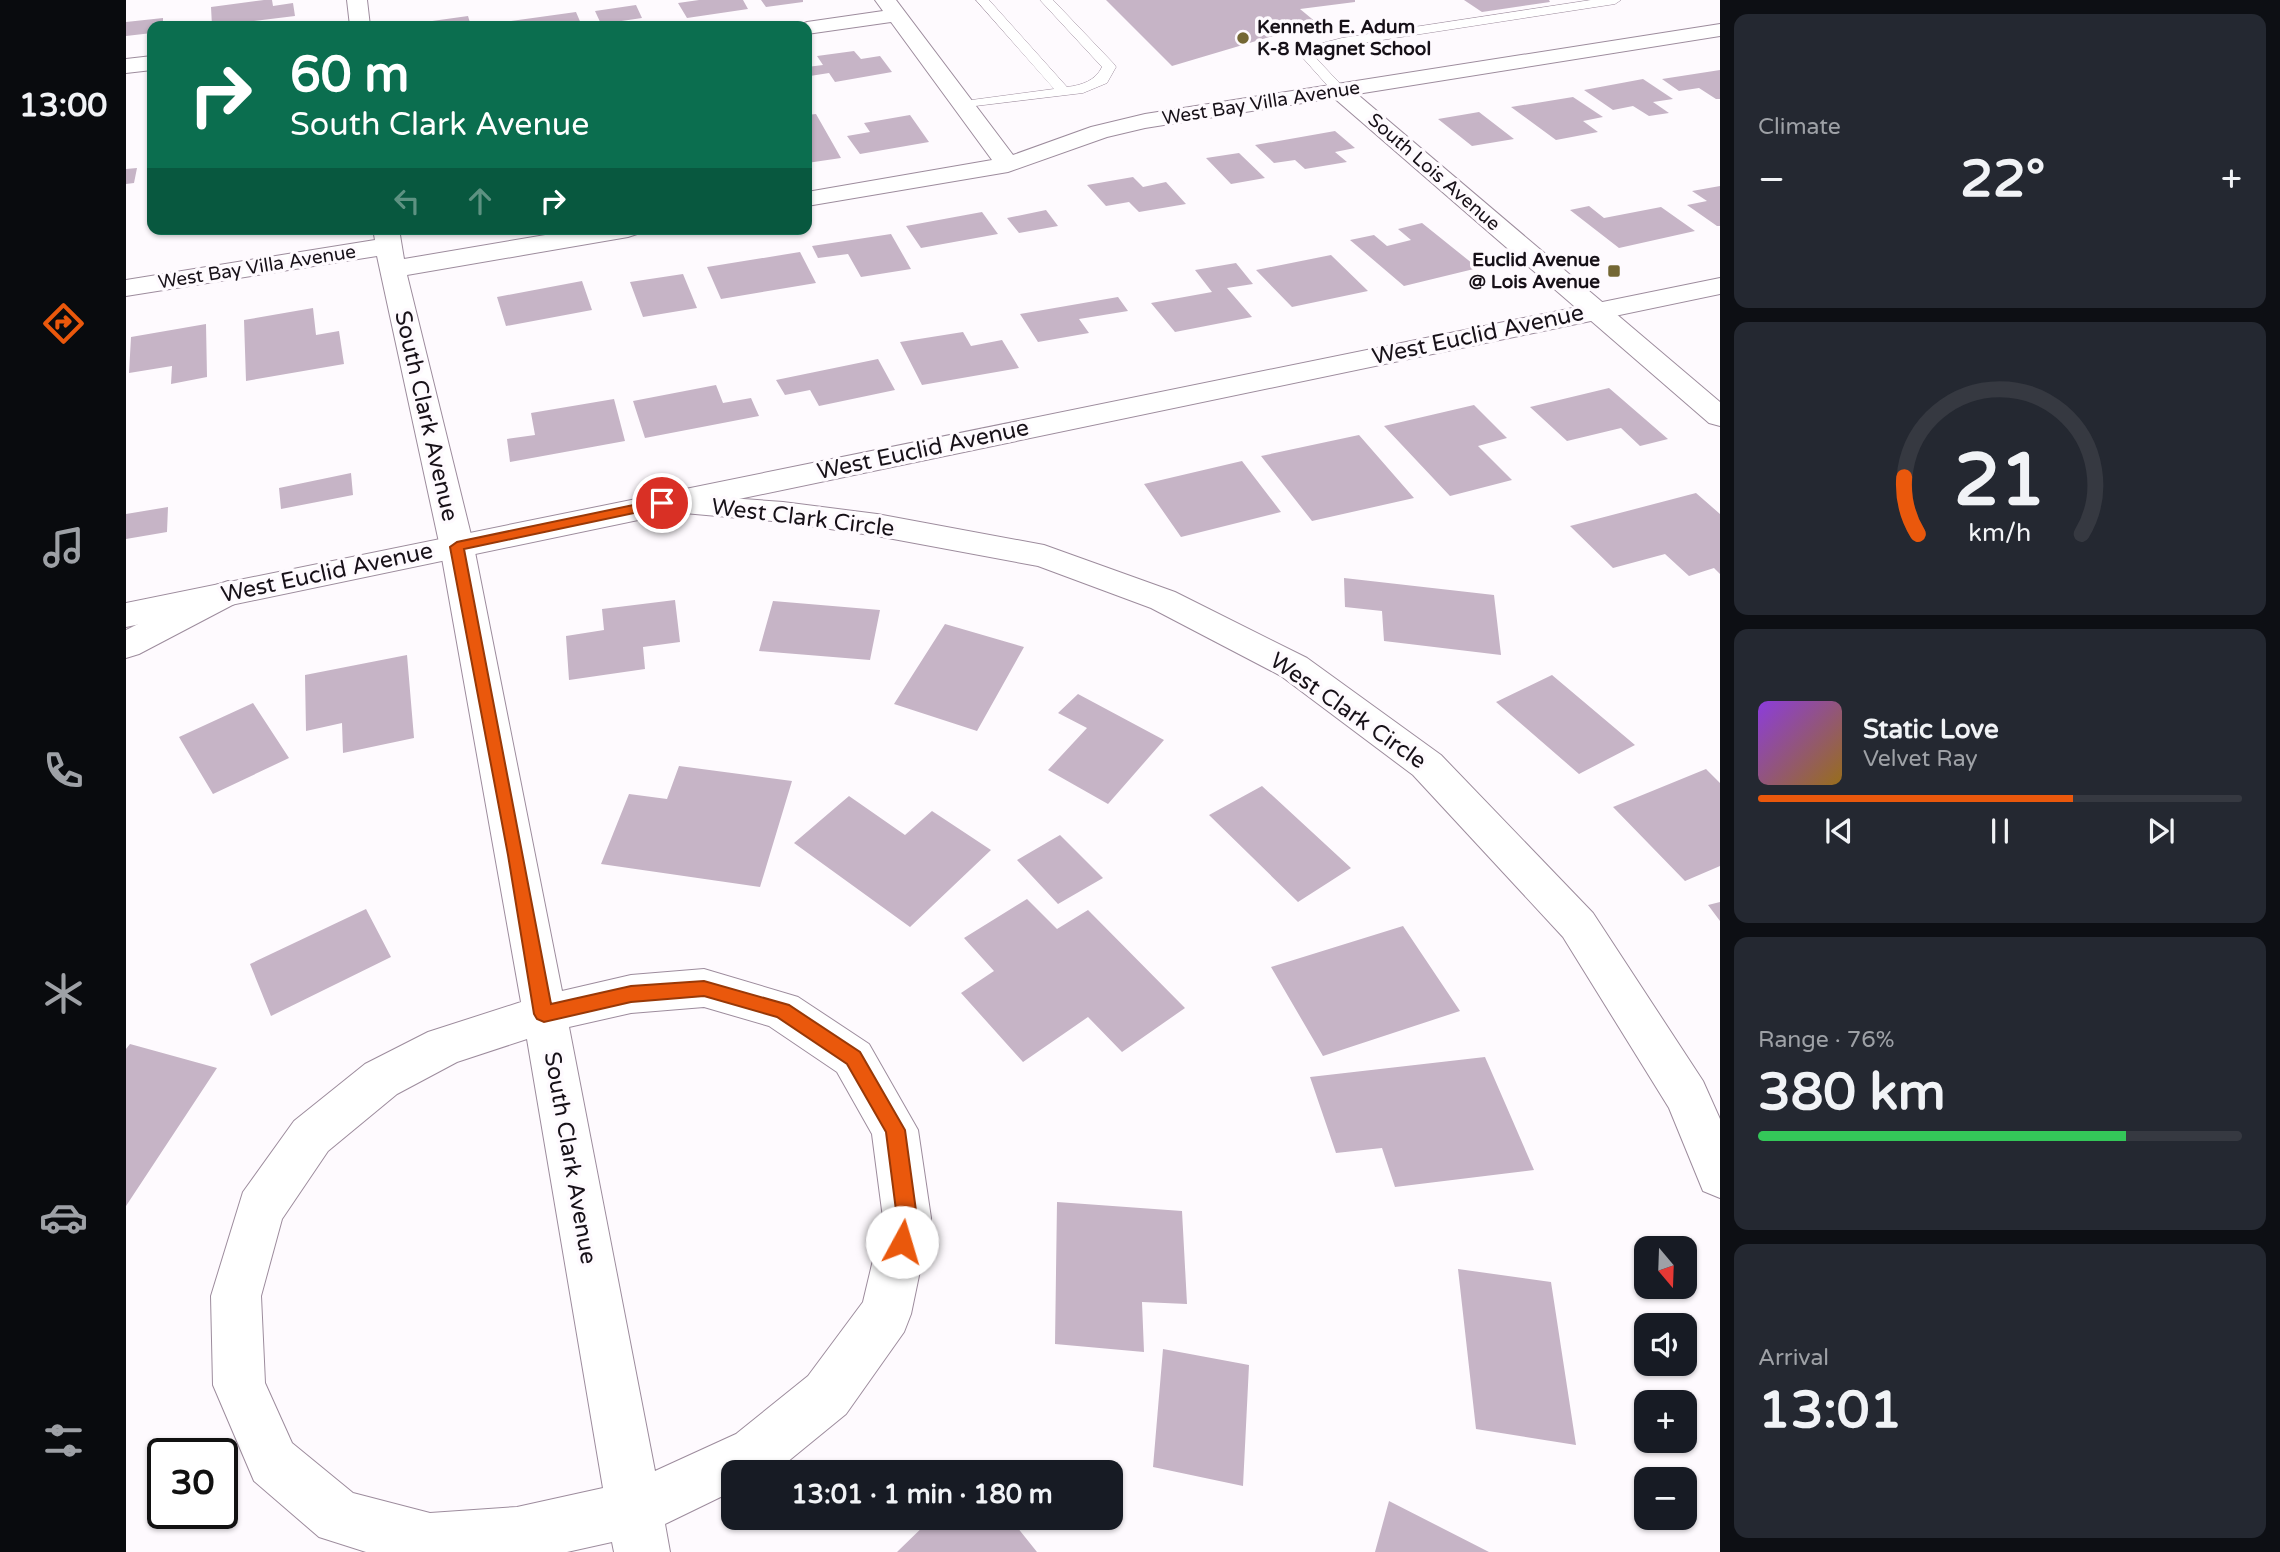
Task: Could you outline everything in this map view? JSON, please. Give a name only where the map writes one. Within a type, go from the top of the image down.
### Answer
[{"type":"street","points":[[357,0],[359,21]]},
{"type":"street","points":[[812,27],[891,8],[1009,165]]},
{"type":"street","name":"West Bay Villa Avenue","points":[[812,198],[1009,165],[1100,132],[1145,121],[1720,30]]},
{"type":"street","points":[[126,66],[147,64]]},
{"type":"street","name":"South Lois Avenue","points":[[1340,91],[1720,417]]},
{"type":"street","name":"West Bay Villa Avenue","points":[[126,288],[389,248],[553,235]]},
{"type":"street","name":"South Clark Avenue","points":[[389,248],[457,547],[516,855],[638,1530]]},
{"type":"street","name":"West Euclid Avenue","points":[[126,615],[1720,286]]},
{"type":"street","name":"West Clark Circle","points":[[662,503],[783,512],[863,523],[1044,556],[1163,600],[1294,667],[1427,765],[1578,925],[1686,1096],[1720,1175]]},
{"type":"street","points":[[126,645],[228,593]]},
{"type":"street","points":[[704,988],[782,1010],[853,1058],[895,1130],[907,1218],[886,1314],[827,1395],[755,1453],[638,1530],[430,1541],[339,1517],[273,1462],[239,1385],[236,1296],[260,1209],[311,1136],[381,1079],[444,1046],[544,1014],[631,994],[704,988]]},
{"type":"lane","points":[[982,0],[1064,92]]},
{"type":"lane","points":[[964,105],[1078,90],[1102,80],[1109,67],[1046,0]]},
{"type":"lane","points":[[1340,91],[1308,57],[1312,50],[1342,42],[1615,0]]},
{"type":"building","points":[[272,0],[273,6],[293,3],[295,16],[254,21],[212,21],[211,7]]},
{"type":"building","points":[[743,0],[748,9],[687,18],[678,3]]},
{"type":"building","points":[[761,0],[803,0],[803,2],[766,7]]},
{"type":"building","points":[[1106,0],[1355,2],[1300,9],[1317,23],[1172,66]]},
{"type":"building","points":[[1464,0],[1549,0],[1550,2],[1482,12]]},
{"type":"building","points":[[636,5],[642,18],[600,21],[595,11]]},
{"type":"building","points":[[576,12],[580,21],[511,21]]},
{"type":"building","points":[[468,16],[470,21],[432,21]]},
{"type":"building","points":[[163,18],[163,21],[147,21],[147,34],[126,36],[126,22]]},
{"type":"building","points":[[854,51],[861,59],[880,56],[892,72],[835,82],[829,73],[812,76],[812,66],[823,65],[817,56]]},
{"type":"building","points":[[1720,70],[1720,99],[1699,88],[1679,91],[1662,79]]},
{"type":"building","points":[[1643,79],[1673,99],[1653,102],[1669,113],[1649,116],[1633,106],[1613,110],[1584,90]]},
{"type":"building","points":[[1573,97],[1603,117],[1583,121],[1598,132],[1556,140],[1511,107]]},
{"type":"building","points":[[1479,112],[1514,139],[1472,146],[1438,119]]},
{"type":"building","points":[[812,114],[816,114],[841,158],[812,162]]},
{"type":"building","points":[[910,115],[929,142],[860,154],[847,136],[870,132],[864,123]]},
{"type":"building","points":[[1335,131],[1355,148],[1335,152],[1347,162],[1305,169],[1295,160],[1274,163],[1255,145]]},
{"type":"building","points":[[1239,153],[1265,178],[1231,184],[1206,158]]},
{"type":"building","points":[[137,168],[134,183],[126,184],[126,169]]},
{"type":"building","points":[[1133,177],[1143,187],[1166,182],[1186,204],[1139,212],[1129,202],[1106,206],[1087,185]]},
{"type":"building","points":[[1720,186],[1720,226],[1717,226],[1687,205],[1707,201],[1692,191]]},
{"type":"building","points":[[1589,206],[1604,218],[1661,207],[1695,231],[1619,248],[1570,210]]},
{"type":"building","points":[[1046,210],[1058,226],[1019,233],[1007,218]]},
{"type":"building","points":[[982,212],[998,234],[921,248],[906,226]]},
{"type":"building","points":[[1422,223],[1478,268],[1404,286],[1350,240],[1374,235],[1387,246],[1411,240],[1398,229]]},
{"type":"building","points":[[891,234],[911,269],[861,277],[848,254],[818,258],[812,246]]},
{"type":"building","points":[[800,252],[816,283],[721,299],[707,267]]},
{"type":"building","points":[[1331,255],[1368,291],[1292,307],[1256,270]]},
{"type":"building","points":[[1236,263],[1253,284],[1227,288],[1252,317],[1175,332],[1151,303],[1212,292],[1195,270]]},
{"type":"building","points":[[683,274],[697,308],[643,317],[630,282]]},
{"type":"building","points":[[582,281],[592,310],[506,326],[497,297]]},
{"type":"building","points":[[1118,297],[1128,311],[1079,319],[1089,333],[1038,342],[1020,314]]},
{"type":"building","points":[[313,308],[316,335],[339,331],[344,364],[246,381],[244,320]]},
{"type":"building","points":[[206,324],[207,377],[171,384],[172,366],[129,373],[131,337]]},
{"type":"building","points":[[963,332],[971,346],[1002,340],[1019,368],[922,385],[900,342]]},
{"type":"building","points":[[878,359],[895,390],[819,406],[810,390],[785,395],[776,380]]},
{"type":"building","points":[[716,385],[723,403],[751,398],[759,416],[645,438],[633,401]]},
{"type":"building","points":[[1609,388],[1668,439],[1640,446],[1621,428],[1567,441],[1530,407]]},
{"type":"building","points":[[614,399],[625,441],[510,462],[507,439],[535,435],[531,413]]},
{"type":"building","points":[[1474,405],[1507,438],[1478,446],[1512,480],[1450,496],[1384,426]]},
{"type":"building","points":[[1359,435],[1414,498],[1312,521],[1261,456]]},
{"type":"building","points":[[1242,461],[1281,512],[1181,537],[1144,484]]},
{"type":"building","points":[[351,473],[353,495],[281,509],[279,488]]},
{"type":"building","points":[[1696,493],[1720,514],[1720,574],[1714,568],[1689,576],[1665,554],[1613,568],[1570,526]]},
{"type":"building","points":[[168,507],[167,532],[126,539],[126,514]]},
{"type":"building","points":[[1344,578],[1494,595],[1501,655],[1384,641],[1382,611],[1345,607]]},
{"type":"building","points":[[675,600],[680,642],[643,647],[645,669],[569,680],[566,636],[604,630],[602,609]]},
{"type":"building","points":[[773,601],[880,610],[870,660],[759,651]]},
{"type":"building","points":[[945,624],[1024,647],[977,731],[894,704]]},
{"type":"building","points":[[407,655],[414,738],[343,753],[342,723],[306,731],[305,675]]},
{"type":"building","points":[[1552,675],[1635,745],[1579,774],[1496,702]]},
{"type":"building","points":[[1078,694],[1164,740],[1108,804],[1048,770],[1087,728],[1058,713]]},
{"type":"building","points":[[253,703],[289,758],[213,794],[179,737]]},
{"type":"building","points":[[679,766],[792,781],[760,887],[601,864],[629,794],[667,799]]},
{"type":"building","points":[[1706,769],[1720,783],[1720,866],[1685,881],[1613,807]]},
{"type":"building","points":[[1262,786],[1351,868],[1298,902],[1209,815]]},
{"type":"building","points":[[849,796],[905,835],[932,811],[991,850],[910,927],[794,843]]},
{"type":"building","points":[[1060,835],[1103,878],[1058,904],[1017,860]]},
{"type":"building","points":[[1027,899],[1057,929],[1088,910],[1185,1008],[1122,1052],[1088,1017],[1023,1062],[961,993],[994,971],[964,938]]},
{"type":"building","points":[[1720,902],[1720,921],[1708,905]]},
{"type":"building","points":[[366,909],[391,957],[271,1016],[250,964]]},
{"type":"building","points":[[1403,926],[1460,1011],[1323,1056],[1271,967]]},
{"type":"building","points":[[130,1044],[217,1068],[126,1206],[126,1049]]},
{"type":"building","points":[[1485,1057],[1534,1170],[1395,1187],[1382,1148],[1336,1153],[1310,1077]]},
{"type":"building","points":[[1057,1202],[1182,1211],[1187,1304],[1142,1302],[1144,1352],[1055,1344]]},
{"type":"building","points":[[1458,1269],[1551,1282],[1576,1445],[1476,1429]]},
{"type":"building","points":[[1163,1349],[1249,1365],[1243,1486],[1153,1467]]},
{"type":"building","points":[[1389,1501],[1489,1552],[1375,1552]]},
{"type":"building","points":[[920,1530],[1019,1530],[1037,1552],[897,1552]]},
{"type":"place","name":"Kenneth E. Adum K-8 Magnet School","points":[[1243,38]]},
{"type":"place","name":"Euclid Avenue @ Lois Avenue","points":[[1614,271]]},
{"type":"route","points":[[662,503],[457,547],[544,1014],[631,994],[704,988],[782,1010],[853,1058],[895,1130],[907,1218],[902,1242]]}]
